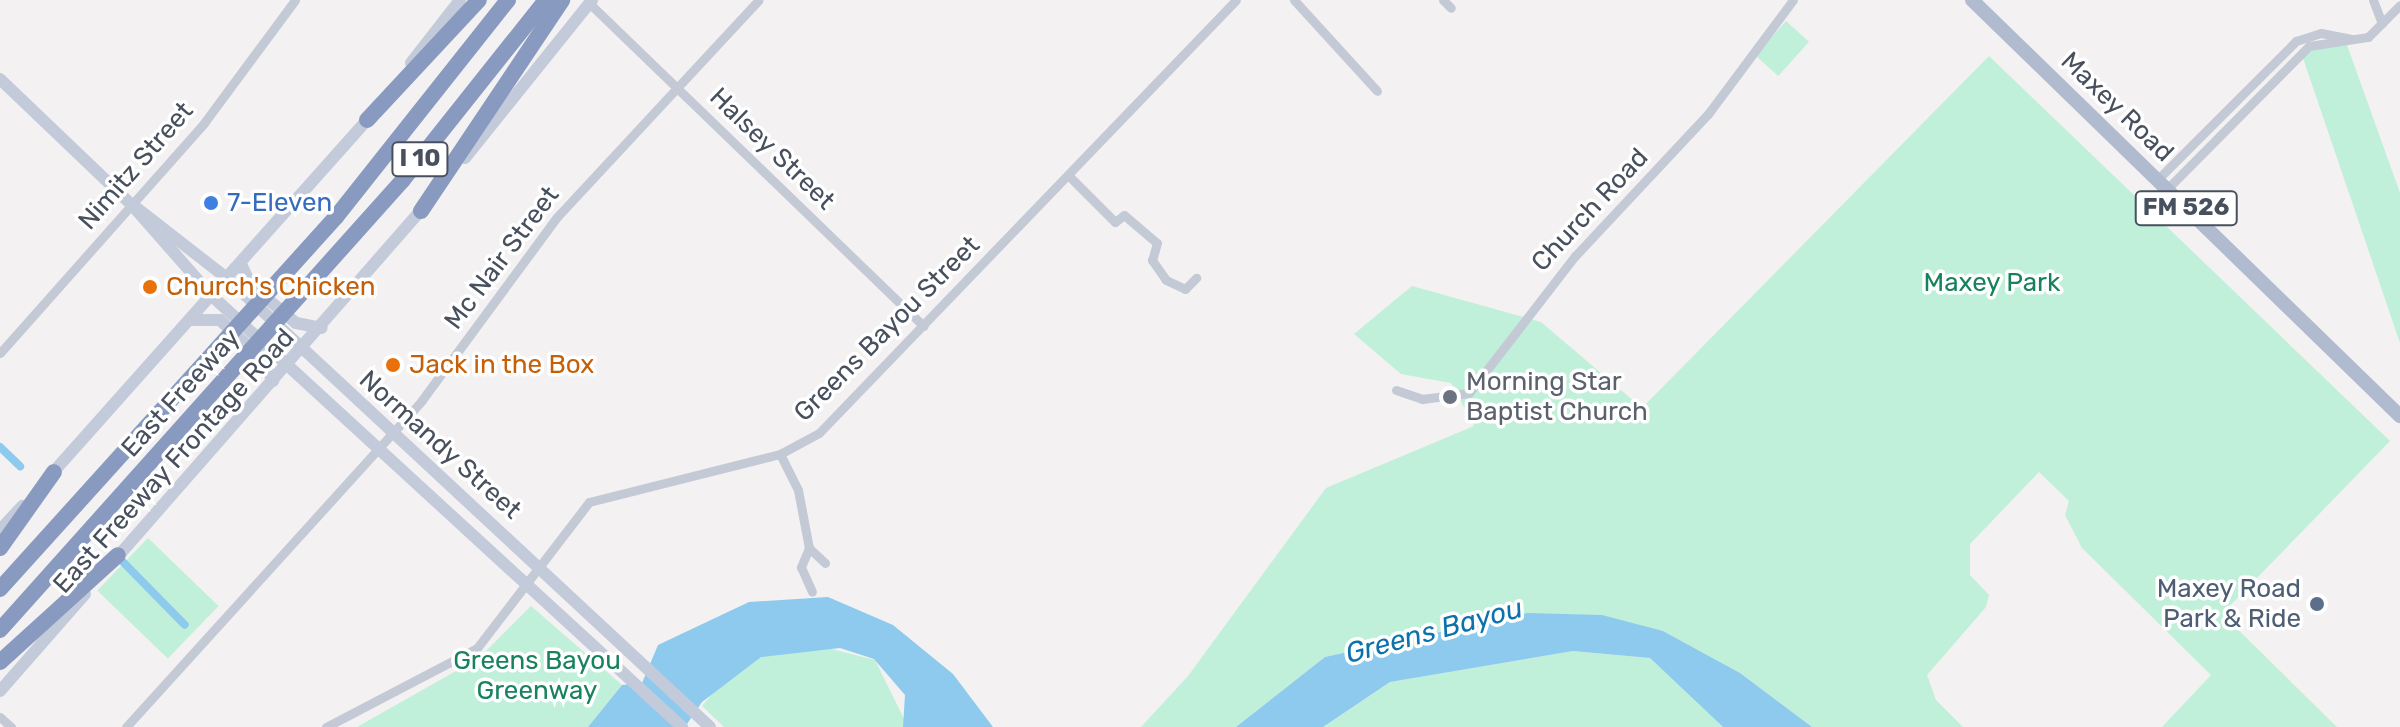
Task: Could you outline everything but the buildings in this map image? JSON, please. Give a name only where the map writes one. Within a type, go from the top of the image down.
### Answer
[{"type":"highway","points":[[367,120],[479,0]]},
{"type":"highway","name":"East Freeway","points":[[0,589],[268,293],[508,0]]},
{"type":"highway","name":"East Freeway","points":[[0,630],[286,313],[546,0]]},
{"type":"highway","points":[[421,211],[562,0]]},
{"type":"highway","points":[[0,548],[54,472]]},
{"type":"highway","points":[[0,662],[118,555]]},
{"type":"main road","points":[[0,530],[228,279],[367,120],[460,0]]},
{"type":"main road","name":"Maxey Road","points":[[1972,0],[2400,416]]},
{"type":"main road","name":"East Freeway Frontage Road","points":[[0,691],[322,328],[590,2]]},
{"type":"main road","name":"Normandy Street","points":[[0,79],[132,205],[212,296],[380,444],[682,727]]},
{"type":"main road","name":"Normandy Street","points":[[132,205],[228,279],[710,727]]},
{"type":"main road","points":[[241,264],[251,285],[296,323],[322,328]]},
{"type":"main road","points":[[191,320],[220,320],[261,358],[273,381]]},
{"type":"street","name":"Nimitz Street","points":[[0,353],[132,205],[295,0]]},
{"type":"street","name":"Mc Nair Street","points":[[126,727],[443,373],[557,217],[759,0]]},
{"type":"street","name":"Greens Bayou Street","points":[[326,727],[454,665],[529,584],[577,514],[603,495],[780,454],[819,433],[1236,0]]},
{"type":"street","points":[[1294,0],[1377,91]]},
{"type":"street","points":[[1443,0],[1451,8]]},
{"type":"street","name":"Church Road","points":[[1396,390],[1422,399],[1469,393],[1575,256],[1708,114],[1793,0]]},
{"type":"street","points":[[2373,0],[2382,23]]},
{"type":"street","name":"Halsey Street","points":[[590,2],[923,326]]},
{"type":"street","points":[[2162,184],[2234,121],[2309,46],[2351,39],[2382,23],[2400,5]]},
{"type":"street","points":[[2162,184],[2224,112],[2296,41],[2321,33],[2351,39]]},
{"type":"street","points":[[2224,112],[2234,121]]},
{"type":"street","points":[[1069,176],[1115,222],[1124,215],[1157,243],[1152,260],[1166,280],[1185,289],[1196,278]]},
{"type":"street","points":[[780,454],[798,490],[809,548],[801,567],[812,592]]},
{"type":"street","points":[[809,548],[825,563]]},
{"type":"street","points":[[0,717],[11,727]]},
{"type":"green space","points":[[1786,21],[1809,42],[1778,76],[1755,55]]},
{"type":"green space","points":[[2347,45],[2400,193],[2400,343],[2303,58],[2313,48]]},
{"type":"green space","name":"Maxey Park","points":[[1989,56],[2390,441],[2222,614],[2337,727],[2162,727],[2211,675],[2082,548],[2065,515],[2069,501],[2039,472],[1970,544],[1970,575],[1989,595],[1986,607],[1927,675],[1936,700],[1963,727],[1812,727],[1740,673],[1663,631],[1527,613],[1325,657],[1236,727],[1141,727],[1188,676],[1326,488],[1474,426],[1451,383],[1401,374],[1354,334],[1412,286],[1541,322],[1642,408]]},
{"type":"green space","points":[[148,538],[218,606],[168,659],[97,591]]},
{"type":"green space","name":"Greens Bayou Greenway","points":[[531,606],[622,685],[588,727],[357,727],[479,658]]},
{"type":"green space","points":[[792,639],[875,660],[908,727],[724,727],[702,706],[734,668]]},
{"type":"green space","points":[[1573,651],[1650,658],[1723,727],[1323,727],[1390,682]]},
{"type":"water","points":[[828,597],[893,625],[953,674],[993,727],[903,727],[905,695],[874,659],[840,648],[761,657],[702,702],[685,727],[588,727],[622,685],[642,683],[658,645],[749,602]]},
{"type":"water","points":[[1527,613],[1602,615],[1663,631],[1740,673],[1812,727],[1723,727],[1650,658],[1573,651],[1390,682],[1323,727],[1236,727],[1325,657]]},
{"type":"waterway","points":[[0,447],[20,466]]},
{"type":"waterway","points":[[123,562],[185,625]]},
{"type":"place","name":"7-Eleven","points":[[211,203]]},
{"type":"place","name":"Church's Chicken","points":[[150,287]]},
{"type":"place","name":"Jack in the Box","points":[[393,365]]},
{"type":"place","name":"Morning Star Baptist Church","points":[[1450,397]]},
{"type":"place","name":"Maxey Road Park & Ride","points":[[2317,604]]},
{"type":"water label","name":"Greens Bayou","points":[[1434,631]]}]
